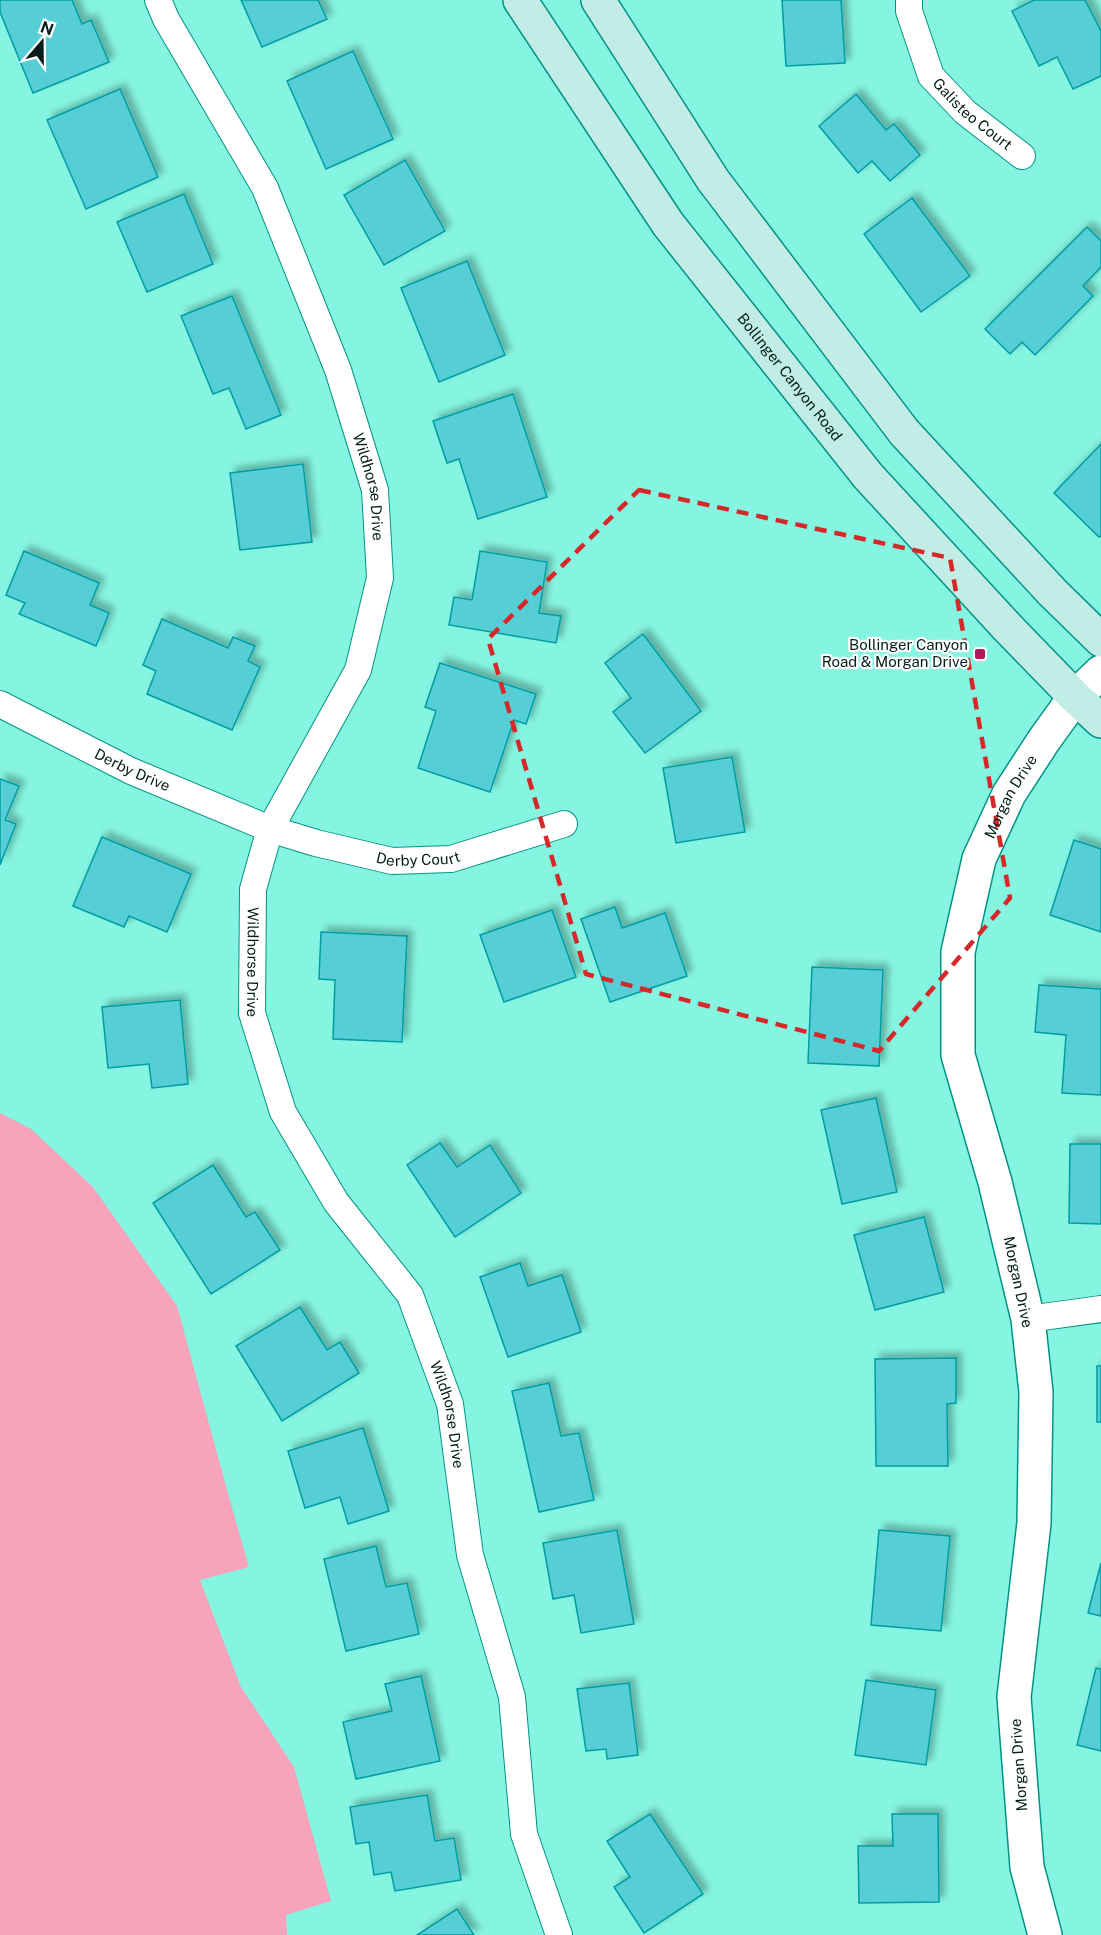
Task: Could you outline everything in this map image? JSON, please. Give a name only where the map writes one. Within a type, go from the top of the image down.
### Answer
[{"type":"main road","name":"Bollinger Canyon Road","points":[[520,0],[668,224],[868,476],[1008,628],[1101,721]]},
{"type":"main road","points":[[598,0],[713,180],[904,432],[1052,592],[1101,640]]},
{"type":"street","name":"Wildhorse Drive","points":[[158,0],[172,29],[265,188],[338,370],[375,490],[380,578],[358,670],[270,829],[253,889],[252,1013],[283,1112],[336,1202],[410,1295],[450,1404],[470,1555],[512,1697],[524,1834],[559,1935]]},
{"type":"street","name":"Galisteo Court","points":[[909,0],[909,10],[931,76],[965,112],[1022,156]]},
{"type":"street","name":"Morgan Drive","points":[[1045,1935],[1027,1867],[1014,1697],[1034,1523],[1036,1392],[1028,1319],[995,1182],[958,1055],[958,952],[979,859],[1009,794],[1075,697],[1101,672]]},
{"type":"street","name":"Derby Drive","points":[[0,704],[131,771],[270,829]]},
{"type":"street","name":"Derby Court","points":[[270,829],[316,843],[392,861],[451,859],[564,824]]},
{"type":"street","points":[[1028,1319],[1101,1309]]},
{"type":"highlighted area","points":[[639,490],[950,558],[1010,898],[879,1051],[586,974],[488,639]]},
{"type":"shaded area","points":[[0,1113],[31,1129],[93,1187],[177,1306],[249,1567],[200,1580],[241,1687],[294,1767],[331,1901],[286,1915],[287,1935],[0,1935]]},
{"type":"building","points":[[0,0],[72,0],[82,24],[91,20],[109,62],[33,93],[0,12]]},
{"type":"building","points":[[241,0],[318,0],[327,19],[262,47]]},
{"type":"building","points":[[782,0],[841,0],[845,63],[786,66]]},
{"type":"building","points":[[1034,0],[1085,0],[1101,31],[1101,76],[1073,89],[1057,57],[1039,66],[1012,11]]},
{"type":"building","points":[[353,51],[393,139],[326,169],[287,81]]},
{"type":"building","points":[[120,89],[158,177],[86,209],[47,120]]},
{"type":"building","points":[[856,94],[886,130],[894,124],[920,155],[890,181],[872,161],[858,173],[819,126]]},
{"type":"building","points":[[405,160],[445,231],[384,265],[344,195]]},
{"type":"building","points":[[184,194],[213,264],[147,292],[117,222]]},
{"type":"building","points":[[912,198],[970,276],[921,312],[864,234]]},
{"type":"building","points":[[1087,227],[1101,241],[1101,267],[1083,286],[1093,296],[1035,355],[1022,342],[1010,354],[985,329]]},
{"type":"building","points":[[467,261],[505,355],[439,382],[401,288]]},
{"type":"building","points":[[232,296],[281,415],[246,429],[229,388],[213,394],[181,316]]},
{"type":"building","points":[[513,394],[547,497],[478,519],[459,459],[447,463],[433,421]]},
{"type":"building","points":[[1101,444],[1101,536],[1099,537],[1054,493]]},
{"type":"building","points":[[303,464],[312,542],[240,550],[230,473]]},
{"type":"building","points":[[24,551],[99,583],[90,605],[109,613],[96,646],[19,614],[25,603],[6,595]]},
{"type":"building","points":[[480,551],[547,562],[539,613],[561,616],[556,643],[449,625],[454,597],[472,600]]},
{"type":"building","points":[[162,619],[228,648],[233,637],[255,646],[248,661],[260,667],[232,730],[147,694],[156,671],[143,665]]},
{"type":"building","points":[[643,634],[701,711],[645,753],[613,712],[631,698],[605,663]]},
{"type":"building","points":[[440,663],[536,694],[526,724],[514,720],[490,792],[418,768],[436,711],[425,707]]},
{"type":"building","points":[[732,757],[745,832],[676,843],[663,768]]},
{"type":"building","points":[[0,779],[19,786],[5,820],[16,824],[0,865]]},
{"type":"building","points":[[102,837],[191,874],[167,932],[129,916],[124,927],[73,906]]},
{"type":"building","points":[[1074,840],[1101,849],[1101,932],[1050,915]]},
{"type":"building","points":[[615,907],[622,928],[665,913],[687,976],[610,1002],[581,919]]},
{"type":"building","points":[[552,910],[576,977],[504,1002],[480,935]]},
{"type":"building","points":[[321,932],[407,936],[402,1042],[333,1039],[335,980],[319,979]]},
{"type":"building","points":[[812,967],[883,970],[879,1066],[808,1063]]},
{"type":"building","points":[[1039,985],[1101,989],[1101,1095],[1062,1093],[1066,1035],[1035,1032]]},
{"type":"building","points":[[180,1000],[188,1084],[152,1088],[149,1064],[108,1068],[102,1007]]},
{"type":"building","points":[[876,1098],[897,1192],[842,1204],[821,1110]]},
{"type":"building","points":[[440,1143],[457,1167],[490,1145],[521,1193],[455,1237],[407,1165]]},
{"type":"building","points":[[1070,1144],[1101,1144],[1101,1224],[1069,1223]]},
{"type":"building","points":[[213,1165],[246,1217],[255,1212],[280,1250],[211,1294],[153,1203]]},
{"type":"building","points":[[924,1217],[944,1292],[875,1310],[854,1235]]},
{"type":"building","points":[[520,1263],[528,1286],[562,1275],[581,1332],[508,1357],[480,1277]]},
{"type":"building","points":[[300,1307],[327,1350],[340,1342],[359,1373],[282,1421],[236,1346]]},
{"type":"building","points":[[956,1358],[956,1403],[947,1404],[948,1466],[876,1466],[875,1359]]},
{"type":"building","points":[[1097,1366],[1101,1366],[1101,1422],[1097,1422]]},
{"type":"building","points":[[549,1383],[561,1436],[579,1433],[594,1500],[539,1512],[512,1391]]},
{"type":"building","points":[[363,1428],[389,1511],[348,1524],[340,1497],[305,1508],[288,1451]]},
{"type":"building","points":[[617,1530],[634,1624],[581,1633],[574,1595],[553,1599],[543,1543]]},
{"type":"building","points":[[879,1530],[950,1536],[941,1631],[871,1625]]},
{"type":"building","points":[[376,1546],[386,1587],[407,1583],[419,1634],[346,1651],[324,1559]]},
{"type":"building","points":[[1101,1563],[1101,1616],[1088,1613]]},
{"type":"building","points":[[1096,1668],[1101,1669],[1101,1751],[1077,1745]]},
{"type":"building","points":[[421,1676],[440,1761],[356,1779],[343,1722],[392,1711],[385,1684]]},
{"type":"building","points":[[866,1680],[936,1690],[926,1765],[855,1755]]},
{"type":"building","points":[[629,1683],[638,1755],[607,1759],[606,1749],[586,1751],[577,1689]]},
{"type":"building","points":[[427,1795],[435,1841],[454,1838],[461,1880],[395,1891],[391,1872],[374,1875],[369,1842],[356,1844],[350,1807]]},
{"type":"building","points":[[650,1814],[703,1894],[644,1933],[614,1887],[630,1877],[607,1841]]},
{"type":"building","points":[[892,1814],[938,1814],[939,1902],[859,1903],[858,1846],[893,1846]]},
{"type":"building","points":[[457,1909],[474,1935],[417,1935]]},
{"type":"place","name":"Bollinger Canyon Road & Morgan Drive","points":[[980,654]]}]
